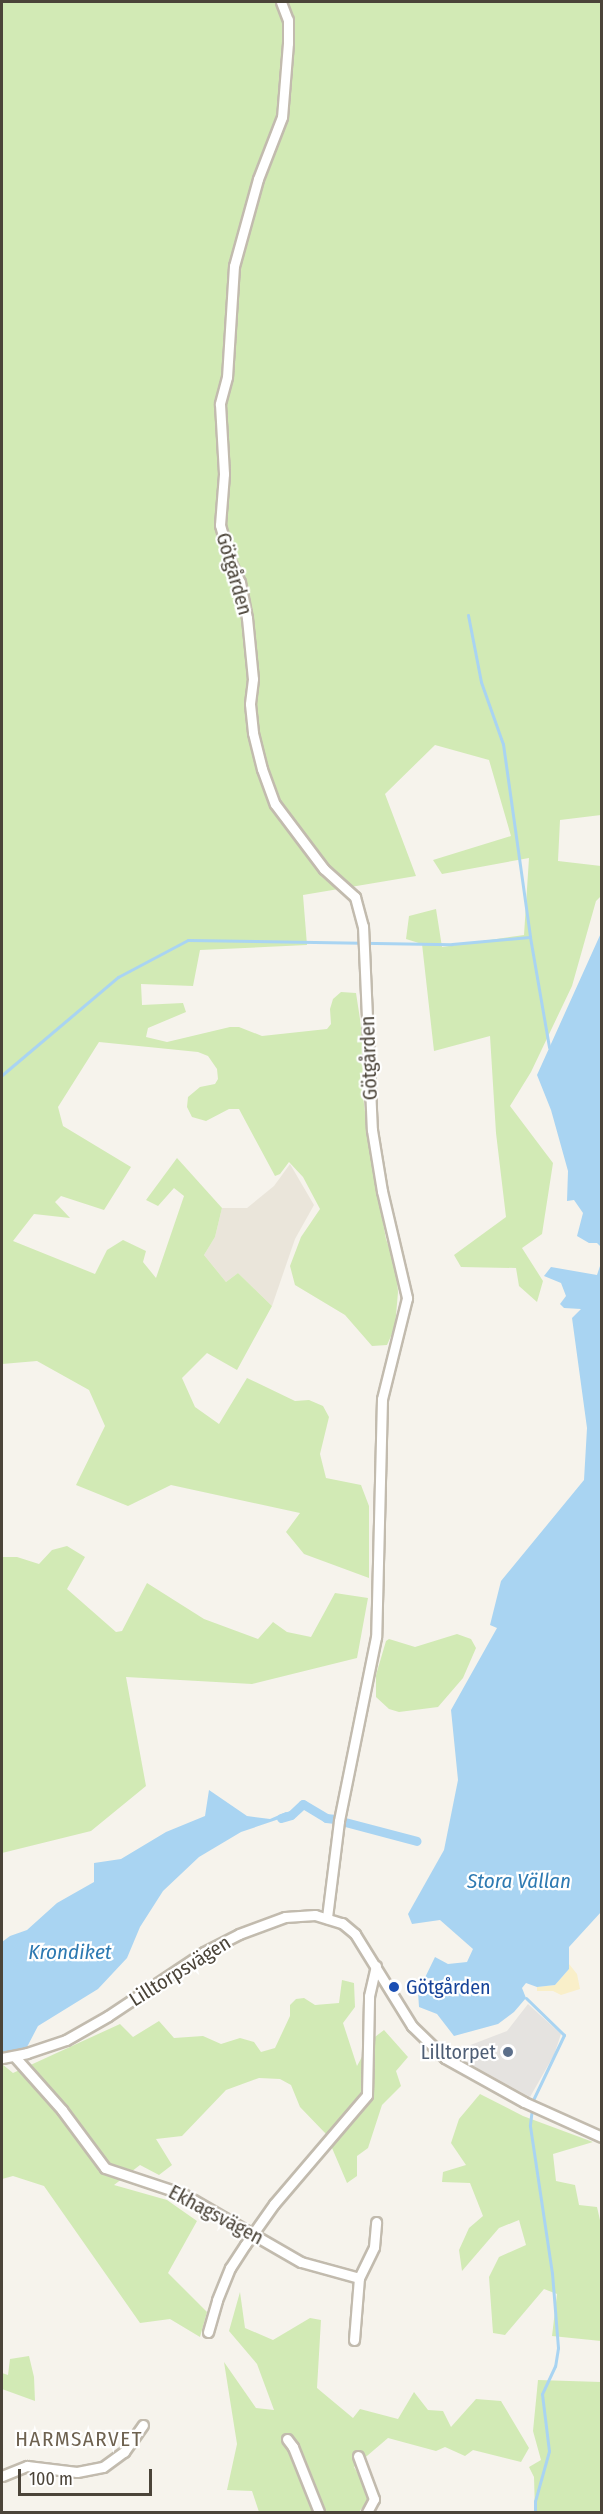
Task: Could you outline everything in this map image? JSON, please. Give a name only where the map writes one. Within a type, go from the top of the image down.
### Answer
[{"type":"street","name":"Götgården","points":[[281,2],[288,20],[282,117],[243,229],[234,266],[227,377],[220,404],[224,474],[220,525],[230,561],[240,582],[247,618],[253,679],[250,704],[262,770],[275,804],[324,869],[355,897],[363,926],[372,1130],[381,1191],[406,1298],[382,1398],[376,1637],[339,1821],[327,1918]]},
{"type":"street","name":"Lilltorpsvägen","points":[[2,2058],[66,2040],[108,2016],[204,1952],[239,1934],[285,1917],[300,1915],[327,1918],[351,1930],[412,2026],[446,2058],[514,2097],[602,2136]]},
{"type":"street","points":[[208,2332],[214,2309],[230,2268],[274,2204],[367,2095],[369,1996],[376,1966]]},
{"type":"street","name":"Ekhagsvägen","points":[[15,2056],[62,2110],[105,2168],[123,2176],[173,2190],[301,2262],[359,2278]]},
{"type":"street","points":[[354,2340],[359,2278],[374,2247],[376,2222]]},
{"type":"street","points":[[2,2476],[27,2466],[77,2472],[103,2467],[124,2452],[143,2424]]},
{"type":"street","points":[[288,2439],[319,2512]]},
{"type":"street","points":[[358,2456],[374,2499],[367,2512]]},
{"type":"shaded area","points":[[290,1164],[314,1205],[295,1239],[272,1306],[238,1273],[226,1282],[204,1255],[215,1237],[222,1208],[247,1208],[274,1186]]},
{"type":"shaded area","name":"Lilltorpet","points":[[528,2004],[561,2034],[554,2055],[530,2097],[463,2060],[460,2049],[507,2031]]},
{"type":"green space","points":[[2,2],[601,2],[601,815],[560,820],[558,861],[601,866],[601,896],[596,901],[572,986],[531,1072],[510,1106],[553,1163],[542,1234],[522,1248],[543,1281],[537,1302],[519,1286],[516,1268],[461,1267],[454,1255],[506,1217],[496,1133],[490,1036],[434,1051],[422,944],[406,939],[409,916],[436,909],[442,947],[524,935],[529,858],[442,874],[433,860],[511,836],[489,760],[435,745],[385,794],[416,876],[303,895],[307,945],[200,950],[193,986],[141,984],[142,1005],[183,1003],[186,1012],[148,1028],[146,1037],[167,1042],[230,1027],[239,1027],[262,1036],[327,1029],[331,1024],[330,1009],[333,999],[341,992],[356,993],[362,1032],[363,1096],[369,1144],[386,1239],[396,1267],[398,1292],[395,1327],[387,1345],[372,1346],[345,1315],[295,1285],[290,1266],[301,1237],[320,1209],[303,1177],[289,1162],[280,1174],[275,1176],[239,1109],[229,1109],[206,1121],[192,1117],[187,1107],[188,1097],[200,1087],[215,1084],[218,1079],[217,1069],[208,1056],[198,1052],[99,1042],[58,1107],[63,1126],[131,1167],[104,1210],[61,1196],[55,1202],[70,1218],[34,1214],[13,1241],[95,1274],[107,1250],[123,1240],[146,1251],[143,1262],[156,1278],[184,1196],[174,1188],[158,1206],[146,1200],[177,1158],[222,1208],[215,1237],[204,1255],[226,1282],[238,1273],[272,1306],[237,1370],[207,1353],[182,1378],[195,1407],[219,1424],[247,1378],[295,1401],[309,1400],[323,1406],[329,1417],[320,1454],[326,1478],[361,1485],[369,1506],[369,1578],[304,1554],[286,1532],[300,1513],[171,1485],[128,1506],[76,1485],[105,1426],[89,1390],[37,1361],[2,1364]]},
{"type":"green space","points":[[67,1546],[85,1557],[67,1589],[116,1632],[122,1631],[147,1583],[204,1619],[258,1639],[273,1622],[287,1632],[311,1637],[335,1593],[368,1598],[357,1658],[252,1684],[126,1677],[146,1786],[91,1831],[2,1853],[2,1557],[17,1557],[39,1564],[52,1550]]},
{"type":"green space","points":[[457,1634],[471,1639],[476,1648],[463,1678],[438,1707],[399,1712],[389,1709],[376,1697],[376,1675],[386,1641],[389,1639],[415,1647]]},
{"type":"green space","points":[[342,1980],[354,1983],[355,2007],[343,2023],[357,2066],[371,2040],[384,2030],[408,2057],[396,2071],[401,2086],[382,2105],[368,2148],[357,2156],[357,2176],[347,2183],[326,2134],[300,2107],[291,2085],[280,2079],[259,2078],[226,2090],[182,2136],[156,2139],[172,2165],[159,2175],[140,2165],[114,2185],[167,2200],[197,2221],[168,2273],[207,2312],[200,2337],[170,2319],[140,2323],[44,2186],[13,2176],[2,2179],[2,2064],[13,2073],[120,2024],[133,2037],[159,2021],[174,2038],[203,2036],[221,2044],[240,2038],[254,2042],[261,2052],[275,2048],[290,2016],[290,2005],[296,1999],[304,1998],[315,2005],[339,2003]]},
{"type":"green space","points":[[480,2094],[523,2116],[593,2142],[553,2154],[556,2181],[575,2185],[579,2205],[597,2207],[602,2229],[601,2341],[552,2336],[557,2294],[544,2289],[505,2335],[493,2333],[489,2277],[499,2257],[526,2245],[519,2220],[499,2228],[462,2271],[459,2250],[469,2228],[483,2216],[470,2183],[442,2182],[443,2172],[466,2165],[451,2143],[459,2119]]},
{"type":"green space","points":[[240,2292],[245,2328],[273,2340],[310,2318],[321,2320],[317,2388],[353,2418],[360,2409],[398,2419],[414,2392],[428,2410],[443,2411],[451,2427],[476,2399],[501,2401],[529,2448],[521,2462],[473,2450],[465,2456],[445,2447],[436,2451],[388,2438],[354,2467],[371,2496],[359,2512],[259,2512],[252,2491],[227,2490],[237,2444],[224,2362],[256,2408],[274,2410],[257,2364],[229,2331]]},
{"type":"green space","points":[[29,2356],[34,2377],[35,2401],[2,2389],[2,2373],[8,2375],[10,2359]]},
{"type":"green space","points":[[538,2380],[601,2382],[601,2512],[535,2512],[534,2477],[529,2467],[541,2460],[533,2431]]},
{"type":"sand","points":[[569,1964],[577,1974],[580,1989],[561,1995],[553,1991],[537,1991],[537,1987],[555,1985],[569,1969]]},
{"type":"water","points":[[601,933],[601,1247],[597,1243],[589,1243],[577,1236],[583,1213],[574,1200],[567,1201],[568,1171],[551,1110],[537,1075]]},
{"type":"water","name":"Stora Vällan","points":[[601,1263],[601,1912],[569,1947],[569,1969],[555,1985],[537,1987],[526,1983],[522,1988],[526,1998],[514,2012],[498,2024],[454,2036],[437,2014],[419,2007],[418,1992],[435,1957],[448,1964],[467,1962],[473,1949],[440,1920],[412,1924],[408,1914],[444,1850],[458,1780],[451,1710],[497,1628],[490,1625],[501,1581],[584,1480],[587,1428],[572,1318],[581,1309],[564,1308],[560,1304],[566,1296],[561,1283],[544,1276],[551,1267],[597,1275]]},
{"type":"water","name":"Krondiket","points":[[209,1790],[247,1816],[270,1819],[286,1812],[291,1815],[241,1832],[199,1857],[163,1891],[140,1927],[127,1958],[98,1989],[38,2026],[27,2047],[2,2054],[2,1942],[10,1936],[27,1930],[57,1903],[94,1882],[94,1863],[121,1859],[166,1832],[205,1816]]},
{"type":"waterway","points":[[468,615],[481,682],[503,744],[530,937],[549,1047]]},
{"type":"waterway","points":[[2,1075],[118,977],[188,940],[452,944],[530,937]]},
{"type":"waterway","points":[[281,1818],[291,1815],[303,1804],[326,1818],[335,1819]]},
{"type":"waterway","points":[[345,1822],[417,1841]]},
{"type":"waterway","points":[[526,1998],[564,2035],[533,2100],[530,2126],[552,2273],[558,2348],[555,2366],[542,2394],[549,2451],[535,2501],[535,2512]]},
{"type":"place","name":"Götgården","points":[[394,1987]]},
{"type":"place","name":"Lilltorpet","points":[[508,2052]]},
{"type":"district","name":"HARMSARVET","points":[[79,2439]]}]
